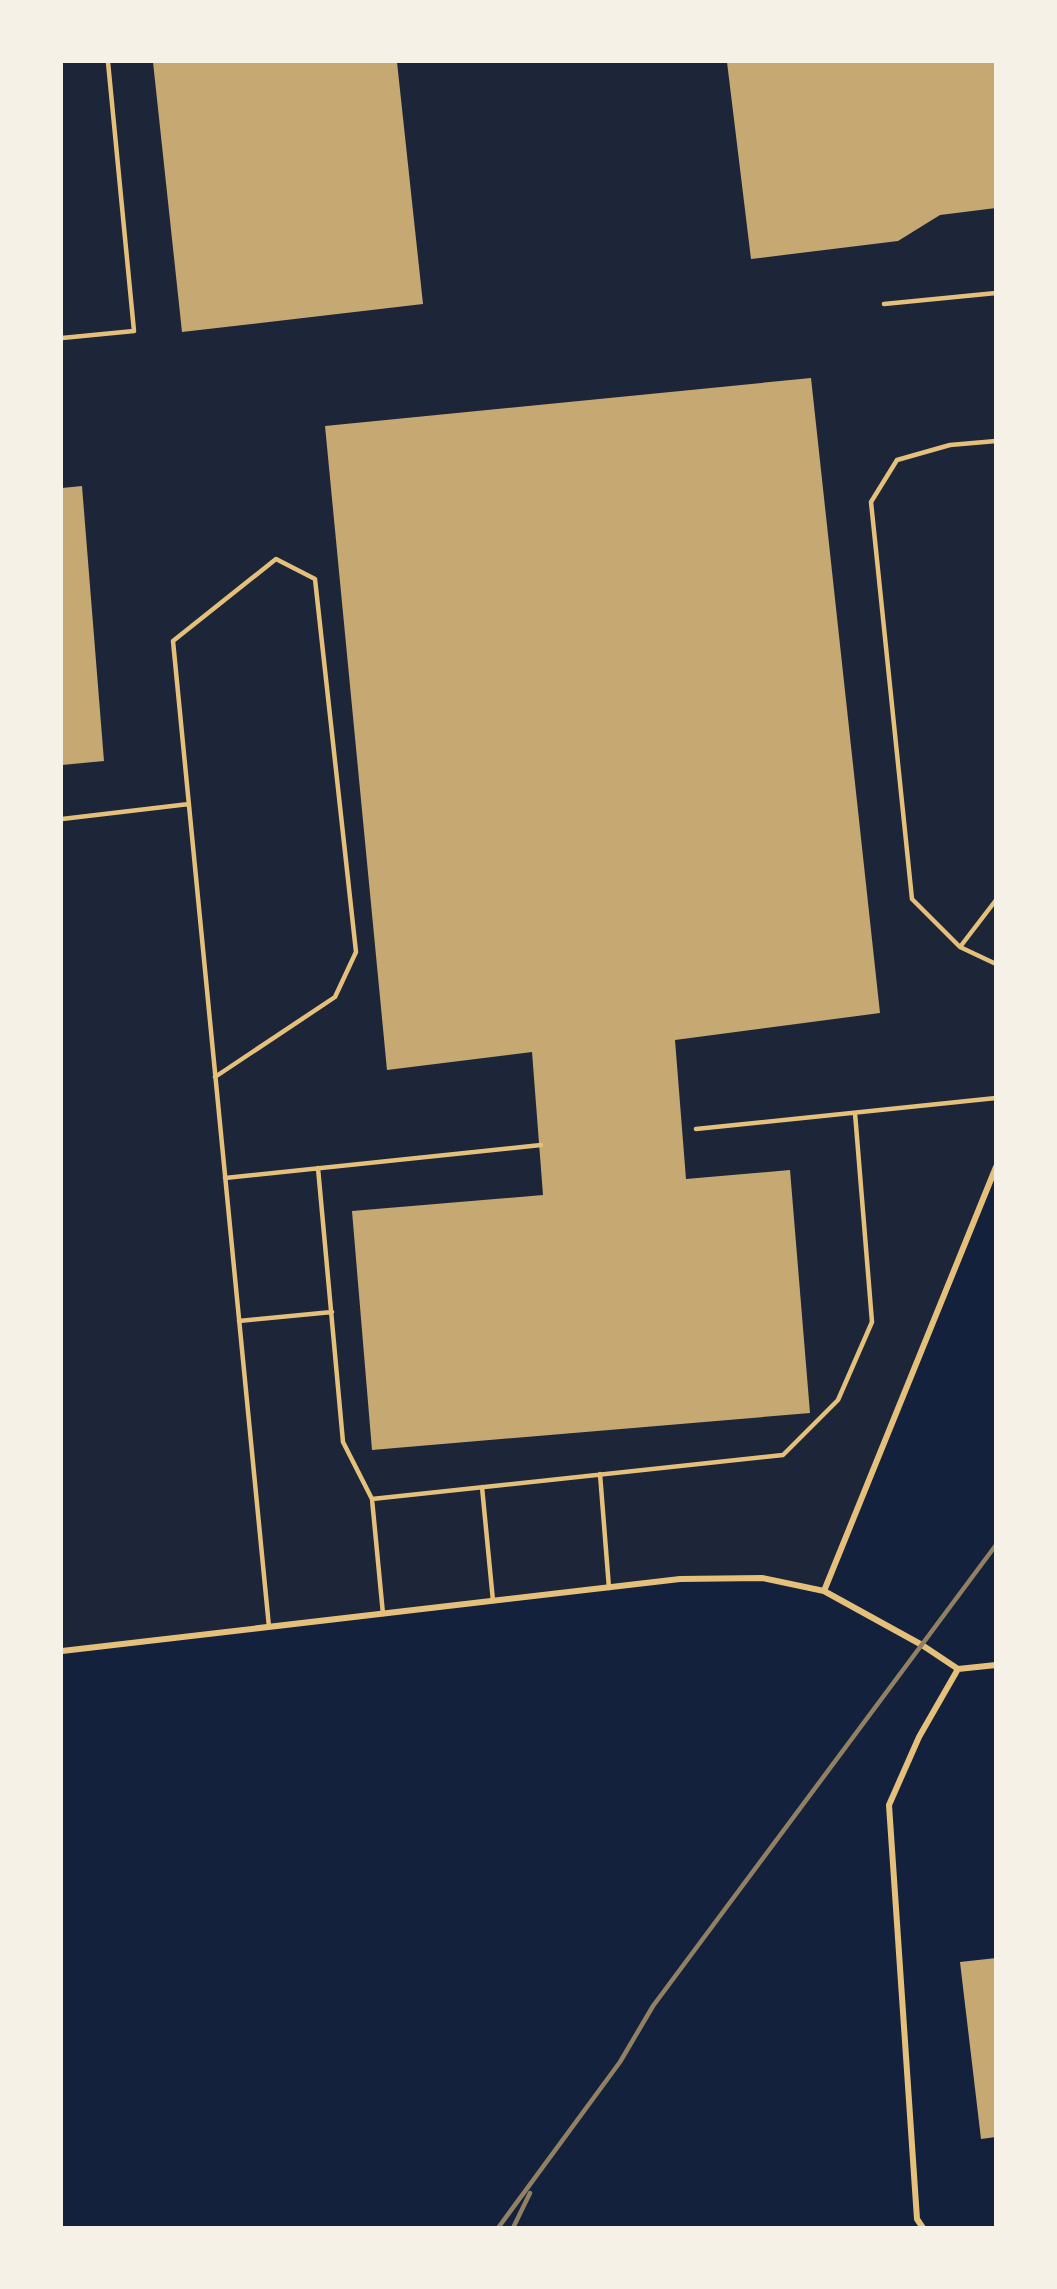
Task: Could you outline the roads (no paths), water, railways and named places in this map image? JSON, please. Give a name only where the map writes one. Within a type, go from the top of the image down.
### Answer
[{"type":"street","points":[[824,1591],[996,1167]]},
{"type":"street","points":[[62,1651],[680,1580],[762,1578],[824,1591],[914,1641],[958,1669],[996,1665]]},
{"type":"street","points":[[923,2228],[917,2220],[889,1805],[919,1737],[958,1669]]},
{"type":"lane","points":[[62,338],[134,331],[108,62]]},
{"type":"lane","points":[[884,304],[996,293]]},
{"type":"lane","points":[[996,441],[950,445],[897,460],[871,502],[912,899],[960,947],[996,964]]},
{"type":"lane","points":[[215,1077],[335,997],[356,952],[315,579],[276,559],[173,641],[215,1077],[269,1627]]},
{"type":"lane","points":[[62,819],[189,804]]},
{"type":"lane","points":[[960,947],[996,900]]},
{"type":"lane","points":[[696,1129],[996,1098]]},
{"type":"lane","points":[[372,1499],[783,1455],[838,1400],[872,1322],[855,1113]]},
{"type":"lane","points":[[225,1178],[541,1145]]},
{"type":"lane","points":[[318,1168],[343,1442],[372,1499],[383,1614]]},
{"type":"lane","points":[[239,1321],[332,1312]]},
{"type":"lane","points":[[600,1474],[609,1588]]},
{"type":"lane","points":[[482,1487],[492,1601]]},
{"type":"railway","points":[[498,2228],[620,2062],[653,2006],[996,1545]]},
{"type":"railway","points":[[513,2228],[530,2193]]}]
